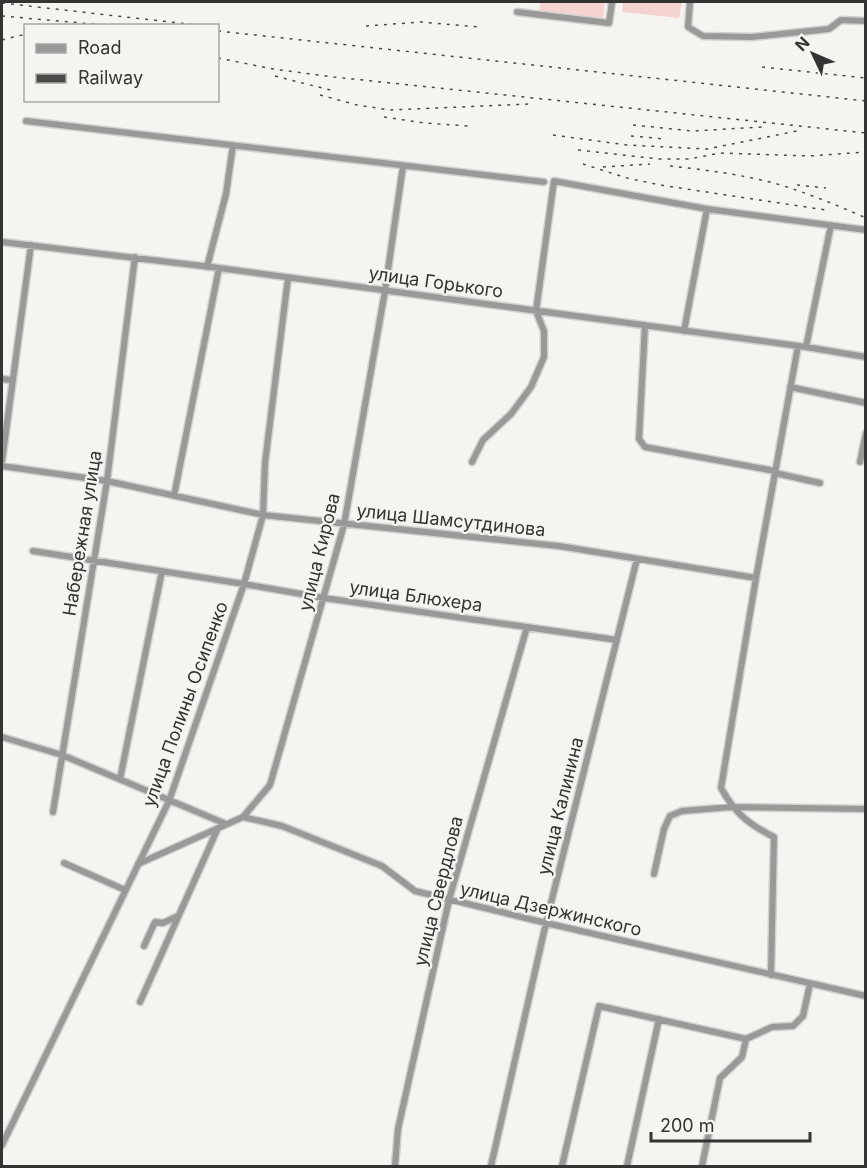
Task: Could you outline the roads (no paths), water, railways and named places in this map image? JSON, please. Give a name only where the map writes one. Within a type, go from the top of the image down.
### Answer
[{"type":"street","points":[[517,12],[609,23],[612,2]]},
{"type":"street","points":[[690,2],[688,27],[703,36],[752,38],[829,29],[841,20],[866,21]]},
{"type":"street","points":[[26,122],[544,182]]},
{"type":"street","points":[[207,267],[226,194],[233,145]]},
{"type":"street","name":"улица Кирова","points":[[137,865],[243,817],[270,784],[344,525],[385,291],[404,166]]},
{"type":"street","points":[[472,462],[483,440],[511,414],[531,387],[544,357],[544,331],[536,311],[554,182],[707,209],[866,230]]},
{"type":"street","points":[[684,331],[707,209]]},
{"type":"street","points":[[806,347],[831,225]]},
{"type":"street","name":"улица Горького","points":[[2,242],[219,268],[866,357]]},
{"type":"street","points":[[2,461],[31,245]]},
{"type":"street","name":"Набережная улица","points":[[54,812],[106,481],[135,257]]},
{"type":"street","points":[[174,495],[219,268]]},
{"type":"street","name":"улица Полины Осипенко","points":[[2,1145],[169,801],[244,584],[263,515],[265,464],[288,278]]},
{"type":"street","points":[[645,325],[639,439],[645,447],[820,483]]},
{"type":"street","points":[[771,975],[774,837],[753,826],[732,807],[721,788],[798,346]]},
{"type":"street","points":[[2,379],[12,380]]},
{"type":"street","points":[[790,387],[866,404]]},
{"type":"street","points":[[860,462],[866,433]]},
{"type":"street","name":"улица Шамсутдинова","points":[[2,466],[106,481],[263,515],[559,546],[756,578]]},
{"type":"street","name":"улица Блюхера","points":[[33,551],[324,598],[617,640]]},
{"type":"street","name":"улица Калинина","points":[[491,1167],[546,923],[637,559]]},
{"type":"street","points":[[120,779],[162,571]]},
{"type":"street","name":"улица Свердлова","points":[[395,1167],[398,1129],[449,900],[527,627]]},
{"type":"street","points":[[2,737],[62,755],[226,824]]},
{"type":"street","points":[[654,874],[664,829],[670,816],[682,811],[732,807],[866,809]]},
{"type":"street","name":"улица Дзержинского","points":[[243,817],[282,826],[382,866],[415,891],[866,996]]},
{"type":"street","points":[[140,1002],[218,828]]},
{"type":"street","points":[[64,863],[125,890]]},
{"type":"street","points":[[144,946],[155,922],[163,923],[179,916]]},
{"type":"street","points":[[562,1167],[599,1006],[746,1039],[772,1027],[792,1026],[803,1016],[810,984]]},
{"type":"street","points":[[627,1167],[659,1019]]},
{"type":"street","points":[[702,1167],[720,1078],[742,1057],[746,1039]]},
{"type":"railway","points":[[2,3],[187,24]]},
{"type":"railway","points":[[2,16],[92,24]]},
{"type":"railway","points":[[366,26],[421,22],[479,27]]},
{"type":"railway","points":[[219,31],[866,101]]},
{"type":"railway","points":[[2,40],[24,34]]},
{"type":"railway","points":[[219,58],[273,69],[334,77],[866,133]]},
{"type":"railway","points":[[762,67],[866,78]]},
{"type":"railway","points":[[275,76],[334,91]]},
{"type":"railway","points":[[320,95],[357,105],[390,110],[529,104]]},
{"type":"railway","points":[[384,117],[468,126]]},
{"type":"railway","points":[[633,125],[693,131],[762,127]]},
{"type":"railway","points":[[553,135],[627,145],[707,149],[797,131]]},
{"type":"railway","points":[[631,136],[665,139]]},
{"type":"railway","points":[[578,150],[659,159],[689,159],[720,153],[809,156],[866,152]]},
{"type":"railway","points":[[583,164],[627,178],[660,185],[826,210]]},
{"type":"railway","points":[[603,167],[650,164]]},
{"type":"railway","points":[[670,166],[727,173],[770,182],[866,218]]},
{"type":"railway","points":[[797,185],[826,188]]}]
